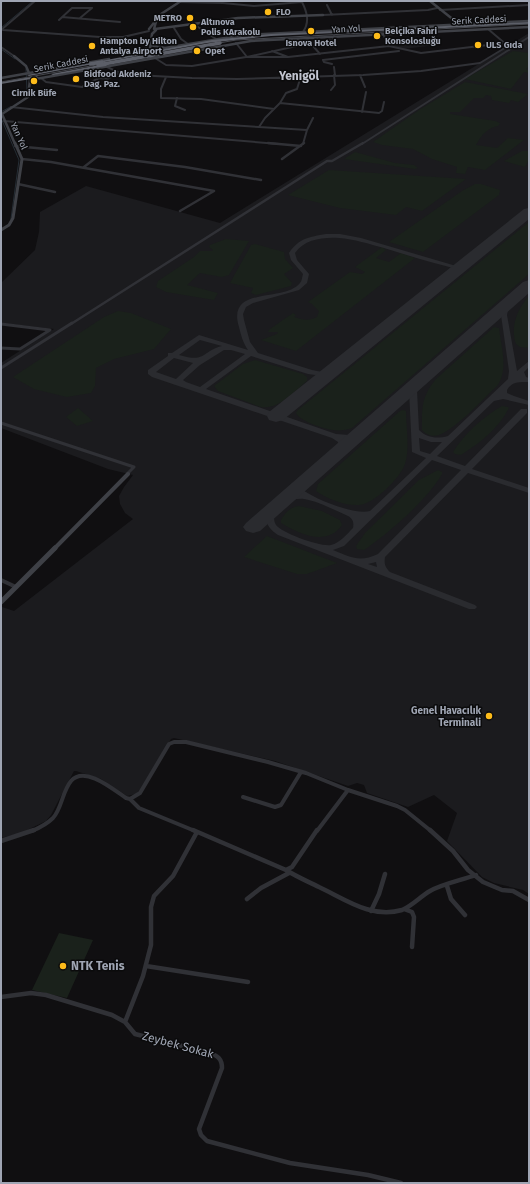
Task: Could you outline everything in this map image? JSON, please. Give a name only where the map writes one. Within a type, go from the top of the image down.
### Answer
[{"type":"highway","name":"Serik Caddesi","points":[[333,34],[338,31],[529,24]]},
{"type":"highway","name":"Serik Caddesi","points":[[29,75],[208,42],[272,37],[529,24]]},
{"type":"highway","points":[[41,73],[134,55],[151,48],[183,46],[248,36],[272,37]]},
{"type":"highway","name":"Serik Caddesi","points":[[3,80],[41,73],[53,74],[220,43],[272,37]]},
{"type":"highway","points":[[53,74],[158,57],[220,44],[272,37]]},
{"type":"street","points":[[2,30],[35,1]]},
{"type":"street","points":[[430,1],[460,25]]},
{"type":"street","points":[[151,57],[145,51],[149,30],[161,14],[180,2],[223,3],[254,6],[302,2],[308,15],[307,24],[303,32]]},
{"type":"street","points":[[440,10],[528,3]]},
{"type":"street","points":[[327,5],[332,15]]},
{"type":"street","points":[[59,20],[72,8],[92,8],[80,18]]},
{"type":"street","points":[[155,30],[231,19],[428,10],[437,8]]},
{"type":"street","points":[[62,17],[120,22]]},
{"type":"street","points":[[157,18],[151,48],[166,65],[192,66],[247,57],[310,43],[333,40],[333,34]]},
{"type":"street","points":[[2,30],[100,37],[123,37],[149,30],[174,28],[193,24],[216,38]]},
{"type":"street","name":"Yan Yol","points":[[338,31],[460,25],[529,24]]},
{"type":"street","name":"Yan Yol","points":[[151,48],[165,48],[232,36],[303,32],[333,34],[383,34],[488,29],[529,24]]},
{"type":"street","points":[[174,28],[181,39],[188,44]]},
{"type":"street","points":[[106,66],[121,72],[166,77],[237,79],[360,75],[421,71],[480,63],[508,46],[488,29]]},
{"type":"street","name":"Yan Yol","points":[[158,57],[236,43],[306,38],[333,34]]},
{"type":"street","points":[[383,34],[389,46]]},
{"type":"street","points":[[232,36],[248,36]]},
{"type":"street","points":[[306,38],[320,54]]},
{"type":"street","points":[[1,368],[327,161],[332,161],[354,149],[529,38]]},
{"type":"street","points":[[236,43],[247,57]]},
{"type":"street","points":[[247,57],[288,57],[389,46],[421,53],[505,43]]},
{"type":"street","points":[[183,46],[188,44]]},
{"type":"street","points":[[1,47],[26,66],[29,75]]},
{"type":"street","points":[[332,64],[324,62],[323,60],[402,50]]},
{"type":"street","points":[[272,51],[288,57]]},
{"type":"street","points":[[41,73],[46,77],[151,57]]},
{"type":"street","points":[[106,66],[110,64]]},
{"type":"street","points":[[331,90],[335,85],[334,67]]},
{"type":"street","points":[[88,68],[94,68]]},
{"type":"street","points":[[41,73],[46,82],[82,87],[99,78],[107,79],[121,72]]},
{"type":"street","name":"Yan Yol","points":[[1,230],[12,221],[22,160],[4,121],[2,113],[28,97],[30,80],[41,73]]},
{"type":"street","points":[[360,75],[365,87]]},
{"type":"street","points":[[259,127],[265,118],[280,104],[286,93],[297,89],[301,76]]},
{"type":"street","points":[[166,77],[161,89],[161,98],[206,100],[274,109]]},
{"type":"street","points":[[362,112],[366,92]]},
{"type":"street","points":[[177,98],[175,106],[186,110]]},
{"type":"street","points":[[280,104],[379,113],[383,108],[384,102]]},
{"type":"street","points":[[11,107],[103,117],[308,130]]},
{"type":"street","points":[[282,159],[304,143],[313,118]]},
{"type":"street","points":[[4,121],[301,146]]},
{"type":"street","points":[[15,146],[57,150]]},
{"type":"street","points":[[83,168],[98,156],[185,167],[261,180]]},
{"type":"street","points":[[22,160],[46,161],[214,191],[180,211]]},
{"type":"street","points":[[18,184],[55,192]]},
{"type":"street","points":[[1,324],[50,330],[20,349],[1,348]]},
{"type":"street","points":[[1,423],[134,467],[1,602]]},
{"type":"street","points":[[1,580],[16,587]]},
{"type":"street","points":[[130,799],[140,793],[169,744],[178,741],[196,745],[201,744],[214,749],[254,758],[301,772],[348,790],[397,806],[405,810],[426,826],[453,851],[468,870],[492,887],[513,891],[529,900]]},
{"type":"street","points":[[244,798],[274,807],[281,805],[301,772]]},
{"type":"street","points":[[1,841],[14,838],[34,830],[53,818],[71,781],[76,777],[83,775],[102,782],[126,798],[130,799],[139,808],[228,844],[350,904],[371,911],[393,912],[404,909],[431,890],[447,886],[476,875]]},
{"type":"street","points":[[247,899],[292,867],[318,829],[348,790]]},
{"type":"street","points":[[125,1022],[146,966],[151,945],[151,907],[154,896],[173,876],[197,832]]},
{"type":"street","points":[[371,911],[379,894],[385,874]]},
{"type":"street","points":[[447,886],[451,899],[465,915]]},
{"type":"street","points":[[404,909],[412,912],[414,917],[412,947]]},
{"type":"street","points":[[146,966],[248,982]]},
{"type":"street","name":"Zeybek Sokak","points":[[1,997],[31,993],[46,995],[112,1015],[125,1022],[135,1034],[210,1053],[220,1057],[223,1061],[222,1068],[199,1129],[201,1135],[207,1141],[290,1163],[368,1175],[401,1183]]},
{"type":"shaded area","points":[[529,33],[529,894],[523,890],[494,883],[482,877],[447,841],[457,813],[434,795],[408,807],[367,793],[364,785],[357,783],[348,786],[275,761],[174,738],[171,739],[141,789],[136,794],[127,796],[101,779],[74,771],[51,815],[46,821],[21,833],[1,838],[1,608],[14,611],[133,519],[125,513],[120,504],[119,496],[133,475],[108,469],[1,428],[1,363],[54,329],[1,323],[1,283],[35,250],[39,232],[40,212],[86,186],[220,223]]},
{"type":"shaded area","points":[[432,42],[435,45],[404,49],[391,46],[390,44]]},
{"type":"shaded area","points":[[513,51],[529,53],[529,67],[526,69],[529,70],[529,73],[524,72],[511,89],[465,79]]},
{"type":"shaded area","points":[[465,82],[528,94],[518,102],[511,100],[509,103],[492,100],[491,96],[486,95],[483,98],[474,98],[460,112],[450,112],[450,114],[500,123],[498,126],[485,133],[476,145],[497,148],[508,138],[524,140],[485,170],[468,167],[465,174],[456,173],[457,167],[432,159],[413,149],[382,145],[373,142],[419,110]]},
{"type":"shaded area","points":[[522,151],[529,151],[529,160],[525,167],[504,161]]},
{"type":"shaded area","points":[[355,152],[395,163],[414,165],[418,168],[415,169],[344,159]]},
{"type":"shaded area","points":[[329,170],[466,179],[422,211],[406,207],[396,215],[340,208],[288,195]]},
{"type":"shaded area","points":[[475,184],[481,184],[500,190],[499,195],[423,252],[389,242],[462,191]]},
{"type":"shaded area","points":[[529,222],[529,274],[352,428],[345,430],[329,429],[313,424],[298,416],[296,413],[298,410]]},
{"type":"shaded area","points":[[226,239],[249,241],[229,275],[222,277],[200,273],[187,285],[218,293],[214,300],[166,292],[156,287],[158,281],[194,257],[200,251],[212,251],[213,250],[209,247],[210,245]]},
{"type":"shaded area","points":[[255,244],[284,252],[285,259],[293,268],[284,274],[292,283],[291,286],[256,295],[251,293],[253,288],[230,283],[251,245]]},
{"type":"shaded area","points":[[382,247],[386,250],[376,258],[389,262],[401,253],[415,258],[296,351],[261,340],[277,334],[278,332],[268,332],[293,313],[296,315],[294,317],[309,320],[317,317],[319,311],[308,302],[350,272],[362,274],[365,272],[355,267]]},
{"type":"shaded area","points":[[529,296],[529,348],[520,347],[516,344],[514,338],[514,325],[518,312]]},
{"type":"shaded area","points":[[118,311],[131,313],[171,329],[154,349],[114,359],[96,368],[95,386],[91,393],[67,397],[34,389],[13,377],[104,317]]},
{"type":"shaded area","points":[[494,327],[499,328],[503,358],[503,372],[497,386],[454,426],[439,435],[434,436],[426,433],[422,430],[422,409],[427,391],[436,379]]},
{"type":"shaded area","points":[[255,360],[303,374],[307,377],[307,381],[280,403],[268,407],[261,407],[218,391],[214,386],[243,364]]},
{"type":"shaded area","points":[[502,406],[509,408],[500,422],[488,434],[461,455],[453,452],[463,438],[475,426]]},
{"type":"shaded area","points":[[78,408],[93,421],[77,426],[66,417]]},
{"type":"shaded area","points":[[400,411],[406,411],[408,445],[405,464],[398,476],[386,489],[372,500],[365,504],[359,505],[336,501],[325,497],[316,491],[318,484]]},
{"type":"shaded area","points":[[438,470],[442,472],[442,474],[436,484],[407,515],[364,550],[357,549],[356,546],[365,533],[419,480]]},
{"type":"shaded area","points":[[299,506],[322,511],[340,520],[342,525],[336,532],[329,536],[321,537],[304,534],[281,523],[281,520],[288,511]]},
{"type":"shaded area","points":[[267,536],[337,563],[307,574],[297,574],[244,557]]},
{"type":"shaded area","name":"NTK Tenis","points":[[59,933],[93,940],[67,998],[32,990]]},
{"type":"waterway","points":[[1,2],[5,1]]},
{"type":"waterway","points":[[1,28],[33,1]]},
{"type":"waterway","points":[[1,49],[15,59]]},
{"type":"waterway","points":[[26,69],[27,91]]},
{"type":"waterway","points":[[1,112],[10,107]]},
{"type":"waterway","points":[[1,118],[19,160],[11,219]]},
{"type":"taxiway","points":[[255,353],[248,345],[240,320],[240,314],[243,306],[251,301],[297,289],[304,283],[306,274],[294,260],[292,253],[297,246],[309,239],[326,236],[340,236],[361,240],[460,268]]},
{"type":"taxiway","points":[[506,305],[504,315],[513,371],[512,379]]},
{"type":"taxiway","points":[[173,356],[199,337],[230,346]]},
{"type":"taxiway","points":[[201,360],[226,347],[311,372],[323,374],[333,370]]},
{"type":"taxiway","points":[[203,391],[202,389],[249,354],[252,354]]},
{"type":"taxiway","points":[[173,356],[192,361],[201,360]]},
{"type":"taxiway","points":[[173,356],[151,372],[155,375],[183,384]]},
{"type":"taxiway","points":[[183,384],[179,380],[181,377],[201,360]]},
{"type":"taxiway","points":[[512,379],[529,363]]},
{"type":"taxiway","points":[[511,382],[521,379],[527,380],[523,378],[520,372]]},
{"type":"taxiway","points":[[504,387],[512,379]]},
{"type":"taxiway","points":[[183,384],[203,391]]},
{"type":"taxiway","points":[[415,385],[413,390],[416,452],[431,457]]},
{"type":"taxiway","points":[[431,457],[504,387]]},
{"type":"taxiway","points":[[504,387],[504,394],[511,398]]},
{"type":"taxiway","points":[[203,391],[335,436]]},
{"type":"taxiway","points":[[493,399],[503,397],[511,398]]},
{"type":"taxiway","points":[[511,398],[529,403]]},
{"type":"taxiway","points":[[466,469],[524,411]]},
{"type":"taxiway","points":[[415,430],[418,434],[431,440],[451,438]]},
{"type":"taxiway","points":[[335,436],[349,437],[359,434]]},
{"type":"taxiway","points":[[335,436],[342,441],[343,448]]},
{"type":"taxiway","points":[[316,547],[328,548],[341,544],[431,457]]},
{"type":"taxiway","points":[[431,457],[466,469]]},
{"type":"taxiway","points":[[381,556],[466,469]]},
{"type":"taxiway","points":[[466,469],[529,491]]},
{"type":"taxiway","points":[[301,485],[299,491],[307,497]]},
{"type":"taxiway","points":[[285,499],[297,496],[307,497]]},
{"type":"taxiway","points":[[307,497],[351,514]]},
{"type":"taxiway","points":[[272,510],[270,520],[275,529],[281,533],[316,547]]},
{"type":"taxiway","points":[[351,514],[365,515],[373,513]]},
{"type":"taxiway","points":[[351,514],[357,520],[357,528]]},
{"type":"taxiway","points":[[316,547],[472,607]]},
{"type":"taxiway","points":[[358,562],[370,561],[381,556]]},
{"type":"taxiway","points":[[381,556],[381,566],[387,574]]},
{"type":"runway","points":[[276,416],[529,212]]},
{"type":"runway","points":[[253,527],[529,285]]},
{"type":"tram line","points":[[1,82],[236,40],[529,24]]},
{"type":"place","name":"FLO","points":[[268,12]]},
{"type":"place","name":"METRO","points":[[190,18]]},
{"type":"place","name":"Altınova Polis KArakolu","points":[[193,27]]},
{"type":"place","name":"Isnova Hotel","points":[[311,31]]},
{"type":"place","name":"Belçika Fahri Konsolosluğu","points":[[377,36]]},
{"type":"place","name":"ULS Gıda","points":[[478,45]]},
{"type":"place","name":"Hampton by Hilton Antalya Airport","points":[[92,46]]},
{"type":"place","name":"Opet","points":[[197,51]]},
{"type":"place","name":"Bidfood Akdeniz Dag. Paz.","points":[[76,79]]},
{"type":"place","name":"Cirnik Büfe","points":[[34,81]]},
{"type":"place","name":"Genel Havacılık Terminali","points":[[489,716]]},
{"type":"place","name":"NTK Tenis","points":[[63,966]]},
{"type":"district","name":"Yenigöl","points":[[299,76]]}]
